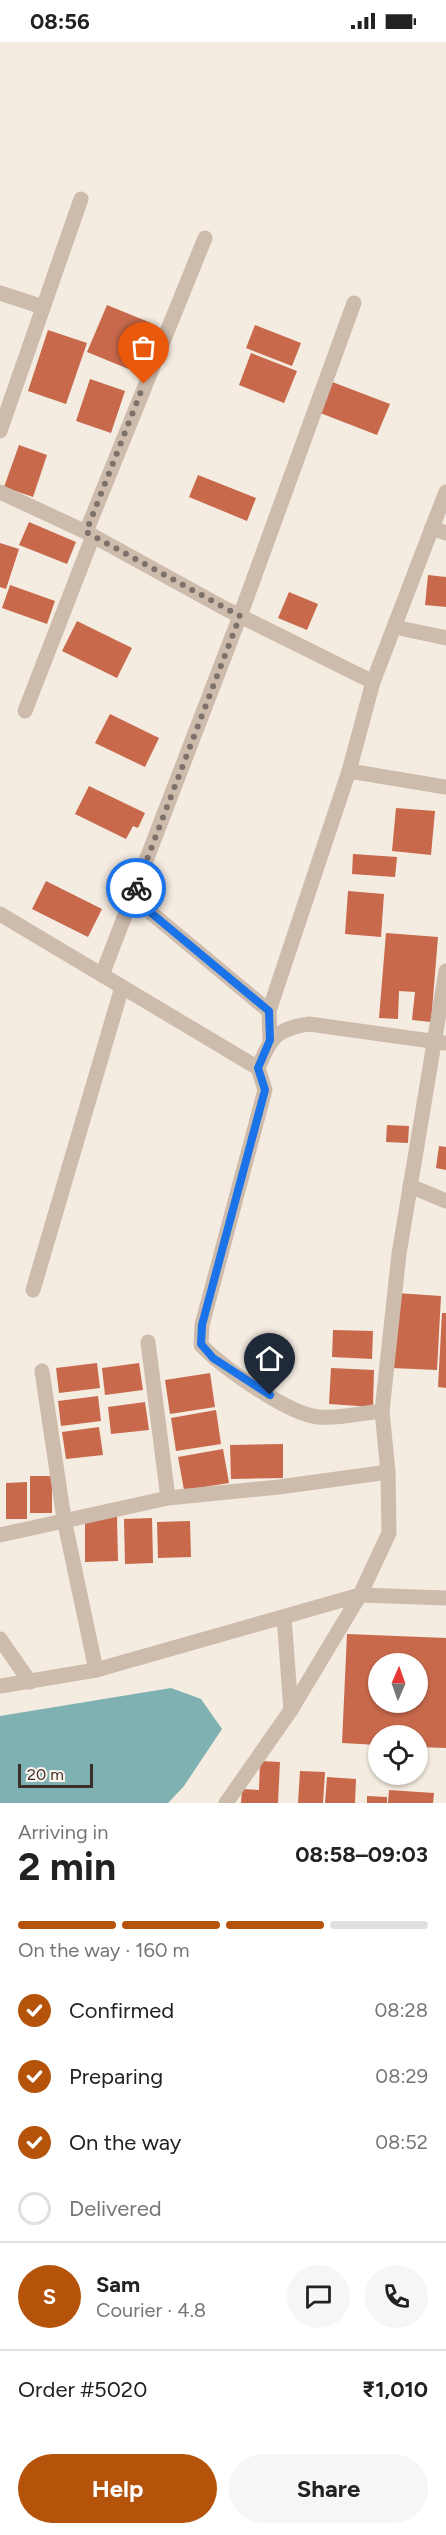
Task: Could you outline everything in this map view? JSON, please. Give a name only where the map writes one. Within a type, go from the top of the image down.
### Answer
[{"type":"street","points":[[0,431],[81,199]]},
{"type":"street","points":[[25,711],[89,534],[205,238]]},
{"type":"street","points":[[0,293],[43,307]]},
{"type":"street","points":[[102,975],[240,616],[354,303]]},
{"type":"street","points":[[0,492],[89,534],[240,616],[374,682]]},
{"type":"street","points":[[382,1411],[320,1417],[290,1408],[213,1358],[201,1344],[202,1325],[265,1090],[258,1068],[270,1040],[269,1011],[349,771],[374,682],[394,627],[439,530],[446,492]]},
{"type":"street","points":[[394,627],[446,638]]},
{"type":"street","points":[[349,771],[446,787]]},
{"type":"street","points":[[132,897],[269,1011]]},
{"type":"street","points":[[0,914],[258,1068]]},
{"type":"street","points":[[226,1803],[291,1710],[360,1595],[389,1533],[388,1472],[382,1411],[399,1254],[410,1186],[440,1043],[446,971]]},
{"type":"street","points":[[33,1290],[122,987]]},
{"type":"street","points":[[270,1040],[288,1027],[309,1024],[440,1043]]},
{"type":"street","points":[[410,1186],[446,1201]]},
{"type":"street","points":[[148,1342],[168,1498]]},
{"type":"street","points":[[42,1371],[64,1519],[96,1670]]},
{"type":"street","points":[[0,1535],[64,1519],[168,1498],[279,1487],[388,1472]]},
{"type":"street","points":[[0,1686],[96,1670],[360,1595],[446,1598]]},
{"type":"street","points":[[284,1617],[291,1710]]},
{"type":"street","points":[[0,1639],[30,1682]]},
{"type":"water","points":[[171,1688],[201,1699],[222,1729],[184,1786],[168,1803],[0,1803],[0,1716]]},
{"type":"building","points":[[107,305],[151,323],[131,370],[87,352]]},
{"type":"building","points":[[255,325],[301,343],[292,366],[246,348]]},
{"type":"building","points":[[48,330],[87,343],[66,404],[28,391]]},
{"type":"building","points":[[251,353],[297,371],[284,403],[239,385]]},
{"type":"building","points":[[90,379],[125,391],[111,433],[76,421]]},
{"type":"building","points":[[327,380],[390,404],[377,435],[315,411]]},
{"type":"building","points":[[19,445],[47,455],[33,497],[4,487]]},
{"type":"building","points":[[198,475],[256,498],[247,521],[189,497]]},
{"type":"building","points":[[29,522],[76,542],[67,564],[19,545]]},
{"type":"building","points":[[0,543],[19,549],[6,589],[0,587]]},
{"type":"building","points":[[428,575],[446,577],[446,607],[425,605]]},
{"type":"building","points":[[10,585],[55,601],[47,624],[2,608]]},
{"type":"building","points":[[289,592],[318,604],[307,630],[278,618]]},
{"type":"building","points":[[77,621],[132,648],[117,678],[62,651]]},
{"type":"building","points":[[110,714],[159,738],[145,767],[95,743]]},
{"type":"building","points":[[89,786],[145,813],[138,828],[133,826],[126,839],[75,814]]},
{"type":"building","points":[[396,808],[435,811],[431,855],[392,851]]},
{"type":"building","points":[[353,854],[397,857],[395,877],[352,874]]},
{"type":"building","points":[[46,881],[102,909],[88,937],[32,909]]},
{"type":"building","points":[[348,891],[384,894],[381,937],[345,934]]},
{"type":"building","points":[[386,933],[438,937],[431,1022],[412,1020],[415,992],[399,991],[398,1019],[379,1018]]},
{"type":"building","points":[[387,1125],[409,1126],[408,1143],[386,1142]]},
{"type":"building","points":[[439,1146],[446,1147],[446,1170],[436,1168]]},
{"type":"building","points":[[396,1293],[441,1296],[437,1370],[392,1368]]},
{"type":"building","points":[[442,1313],[446,1313],[446,1388],[438,1387]]},
{"type":"building","points":[[333,1330],[373,1331],[372,1359],[332,1357]]},
{"type":"building","points":[[97,1363],[100,1388],[59,1393],[56,1368]]},
{"type":"building","points":[[139,1363],[143,1390],[105,1395],[102,1368]]},
{"type":"building","points":[[331,1368],[374,1370],[373,1407],[329,1404]]},
{"type":"building","points":[[210,1373],[215,1407],[170,1414],[165,1380]]},
{"type":"building","points":[[98,1396],[101,1421],[61,1426],[58,1401]]},
{"type":"building","points":[[145,1402],[149,1430],[111,1434],[108,1407]]},
{"type":"building","points":[[216,1410],[221,1444],[176,1451],[171,1418]]},
{"type":"building","points":[[99,1427],[103,1455],[66,1459],[62,1432]]},
{"type":"building","points":[[283,1444],[283,1478],[231,1479],[230,1445]]},
{"type":"building","points":[[223,1449],[229,1483],[184,1490],[178,1457]]},
{"type":"building","points":[[30,1476],[52,1476],[52,1513],[30,1513]]},
{"type":"building","points":[[27,1482],[27,1519],[6,1519],[6,1483]]},
{"type":"building","points":[[117,1517],[118,1561],[85,1562],[85,1518]]},
{"type":"building","points":[[152,1518],[153,1563],[125,1564],[124,1519]]},
{"type":"building","points":[[190,1521],[191,1557],[158,1558],[157,1522]]},
{"type":"building","points":[[347,1634],[446,1638],[446,1748],[428,1747],[428,1725],[368,1725],[368,1744],[342,1743]]},
{"type":"building","points":[[260,1761],[280,1762],[278,1803],[241,1803],[242,1789],[259,1790]]},
{"type":"building","points":[[300,1771],[325,1772],[323,1803],[298,1803]]},
{"type":"building","points":[[327,1777],[356,1779],[355,1803],[325,1803]]},
{"type":"building","points":[[389,1790],[434,1793],[433,1803],[388,1803]]},
{"type":"building","points":[[367,1796],[387,1797],[387,1803],[367,1803]]},
{"type":"way so far","points":[[136,888],[240,616],[86,532],[144,384]]},
{"type":"route","points":[[136,888],[132,897],[269,1011],[270,1040],[258,1068],[265,1090],[202,1325],[201,1344],[213,1358],[270,1395]]}]
